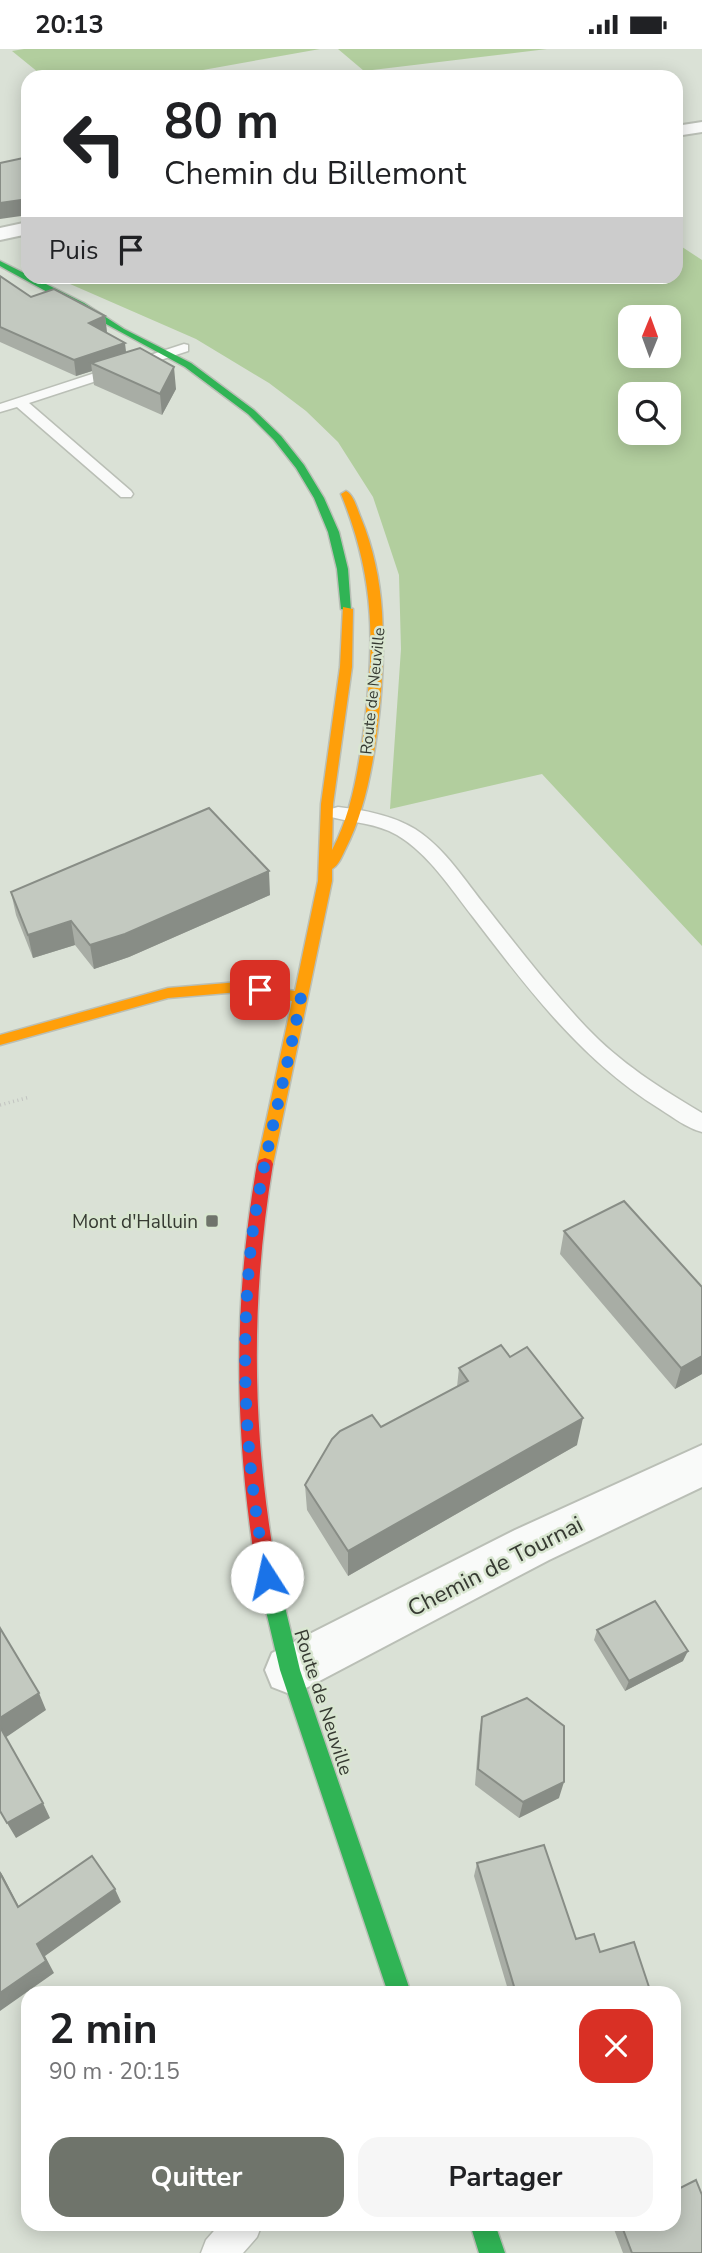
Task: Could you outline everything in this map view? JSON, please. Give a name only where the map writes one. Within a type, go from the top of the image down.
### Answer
[{"type":"main road","name":"Route de Neuville","points":[[0,263],[21,276]]},
{"type":"main road","name":"Route de Neuville","points":[[35,284],[87,308],[105,321],[167,353],[236,400],[281,442],[309,478],[338,536],[346,569],[350,607],[349,647],[326,812],[326,877],[253,1235],[246,1337],[248,1429],[253,1496],[274,1616],[398,1986]]},
{"type":"main road","name":"Route de Neuville","points":[[87,308],[120,316],[184,348],[251,391]]},
{"type":"main road","name":"Route de Neuville","points":[[326,877],[354,815],[363,778],[374,697],[379,607],[371,551],[339,482]]},
{"type":"main road","points":[[0,1040],[168,993],[239,987],[301,997]]},
{"type":"main road","points":[[484,2231],[492,2253]]},
{"type":"street","points":[[683,130],[702,127]]},
{"type":"street","points":[[0,234],[21,230]]},
{"type":"street","name":"Chemin de Tournai","points":[[290,1670],[532,1545],[702,1465]]},
{"type":"lane","points":[[0,408],[184,348]]},
{"type":"lane","points":[[20,402],[126,494]]},
{"type":"lane","points":[[326,812],[354,815],[384,823],[412,836],[445,868],[530,976],[598,1053],[646,1090],[702,1124]]},
{"type":"lane","points":[[219,2253],[238,2231]]},
{"type":"path","points":[[0,1105],[30,1097]]},
{"type":"green space","points":[[320,49],[203,70],[35,70],[12,51]]},
{"type":"green space","points":[[338,49],[547,49],[372,70],[363,70]]},
{"type":"green space","points":[[683,248],[702,260],[702,946],[542,774],[390,809],[401,649],[399,575],[373,497],[338,442],[306,411],[269,383],[196,339],[70,284],[683,284]]},
{"type":"building","points":[[21,158],[21,200],[0,203],[0,163]]},
{"type":"building","points":[[0,276],[31,297],[54,289],[105,316],[89,323],[125,343],[74,360],[0,327]]},
{"type":"building","points":[[140,348],[174,367],[160,394],[91,363]]},
{"type":"building","points":[[209,808],[269,871],[125,934],[90,945],[71,921],[28,935],[11,892]]},
{"type":"building","points":[[624,1201],[702,1287],[702,1356],[681,1368],[564,1231]]},
{"type":"building","points":[[501,1345],[510,1357],[527,1347],[583,1418],[348,1551],[305,1485],[332,1439],[340,1431],[372,1415],[381,1427],[468,1381],[459,1368]]},
{"type":"building","points":[[655,1601],[688,1651],[629,1681],[597,1630]]},
{"type":"building","points":[[0,1628],[39,1693],[0,1718]]},
{"type":"building","points":[[527,1698],[564,1726],[564,1782],[523,1802],[478,1769],[482,1717]]},
{"type":"building","points":[[0,1727],[43,1803],[7,1823],[0,1811]]},
{"type":"building","points":[[544,1845],[576,1939],[594,1934],[600,1952],[634,1942],[649,1986],[514,1986],[477,1863]]},
{"type":"building","points":[[92,1856],[115,1889],[37,1944],[46,1961],[0,1993],[0,1873],[18,1907]]},
{"type":"building","points":[[696,2180],[702,2195],[702,2253],[632,2253],[624,2231],[681,2231],[681,2188]]},
{"type":"traffic: fast","points":[[0,263],[21,275]]},
{"type":"traffic: fast","points":[[40,284],[188,365],[251,412],[278,438],[319,498],[333,532],[343,569],[347,609]]},
{"type":"traffic: fast","points":[[266,1569],[290,1670],[398,1986]]},
{"type":"traffic: fast","points":[[484,2231],[492,2253]]},
{"type":"traffic: slow","points":[[331,865],[349,829],[359,795],[377,667],[373,580],[358,523],[346,494]]},
{"type":"traffic: slow","points":[[265,1164],[325,881],[327,804],[346,667],[347,609]]},
{"type":"traffic: slow","points":[[0,1040],[168,993],[239,987],[301,997]]},
{"type":"traffic: jam","points":[[265,1164],[251,1266],[246,1367],[252,1468],[266,1569]]},
{"type":"place","name":"Mont d'Halluin","points":[[212,1221]]},
{"type":"route","points":[[260,990],[301,997],[256,1217],[247,1299],[248,1429],[253,1496],[267,1577]]}]
